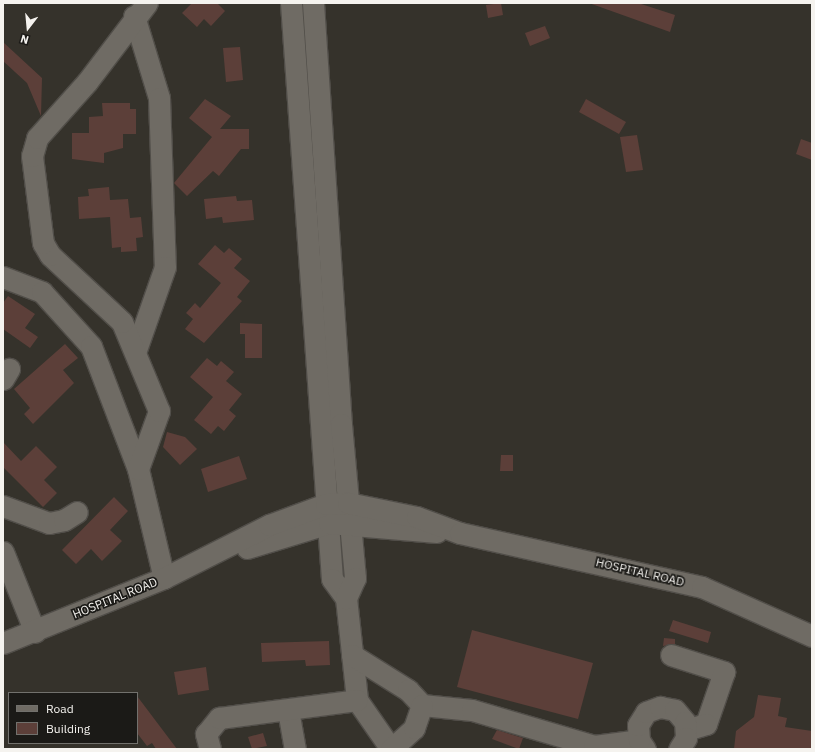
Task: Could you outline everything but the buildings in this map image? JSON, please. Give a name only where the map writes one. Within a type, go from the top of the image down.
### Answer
[{"type":"street","points":[[291,3],[332,579],[346,598]]},
{"type":"street","points":[[313,3],[341,424],[355,578],[346,598],[357,700],[391,749],[414,728],[422,705]]},
{"type":"street","points":[[136,350],[165,267],[158,98],[141,10]]},
{"type":"street","points":[[138,469],[159,411],[136,350],[122,322],[50,255],[43,243],[32,156],[37,138],[87,82],[141,10]]},
{"type":"street","points":[[297,79],[319,78]]},
{"type":"street","points":[[3,277],[42,292],[91,346],[138,469],[164,578]]},
{"type":"street","points":[[320,426],[341,424]]},
{"type":"street","points":[[3,506],[49,523],[64,520],[77,512]]},
{"type":"street","name":"HOSPITAL ROAD","points":[[3,643],[35,632],[164,578],[225,551],[269,526],[328,513],[350,512],[417,517],[460,533],[702,587],[812,636]]},
{"type":"street","points":[[3,552],[35,632]]},
{"type":"street","points":[[352,655],[408,690],[422,705],[472,710],[594,746],[642,745],[641,718],[660,707],[675,710],[686,730],[679,749]]},
{"type":"street","points":[[671,655],[724,672],[706,724],[686,730]]},
{"type":"street","points":[[210,749],[206,734],[219,718],[357,700]]},
{"type":"street","points":[[288,710],[295,749]]}]
